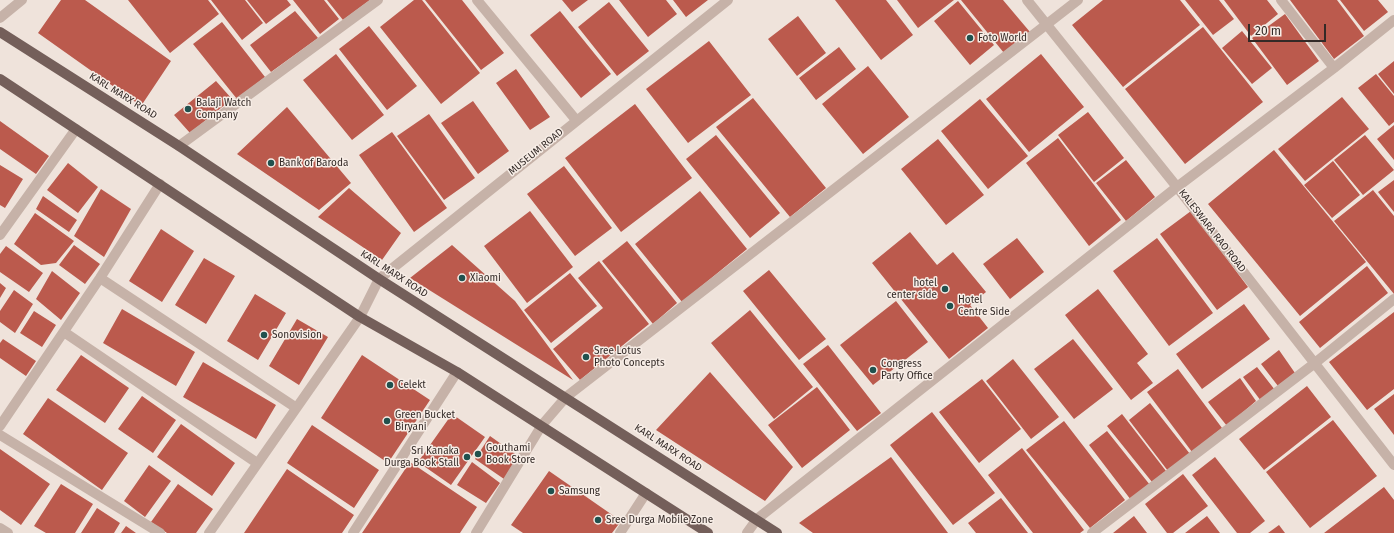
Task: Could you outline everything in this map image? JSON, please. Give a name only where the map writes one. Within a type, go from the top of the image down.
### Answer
[{"type":"main road","name":"KARL MARX ROAD","points":[[0,32],[179,146],[379,279],[777,533]]},
{"type":"main road","points":[[0,79],[360,317],[456,372],[542,425],[708,533]]},
{"type":"street","points":[[0,18],[22,0]]},
{"type":"street","points":[[179,146],[378,0]]},
{"type":"street","points":[[477,0],[576,120]]},
{"type":"street","name":"MUSEUM ROAD","points":[[209,533],[360,317],[379,279],[728,0]]},
{"type":"street","name":"KALESWARA RAO ROAD","points":[[1027,0],[1177,187],[1394,465]]},
{"type":"street","points":[[476,533],[542,425],[566,397],[1078,0]]},
{"type":"street","points":[[1281,0],[1334,68]]},
{"type":"street","points":[[747,533],[757,520],[1177,187],[1334,68],[1394,20]]},
{"type":"street","points":[[0,235],[76,129]]},
{"type":"street","points":[[0,426],[100,278],[160,184]]},
{"type":"street","points":[[100,278],[296,407]]},
{"type":"street","points":[[1092,533],[1315,363],[1394,299]]},
{"type":"street","points":[[64,332],[257,463]]},
{"type":"street","points":[[353,533],[456,372]]},
{"type":"street","points":[[0,435],[160,533]]},
{"type":"street","points":[[620,533],[646,493]]},
{"type":"street","points":[[0,528],[8,533]]},
{"type":"building","points":[[61,0],[85,0],[171,61],[141,106],[38,33]]},
{"type":"building","points":[[128,0],[208,0],[219,14],[170,53]]},
{"type":"building","points":[[211,0],[245,0],[263,23],[242,40]]},
{"type":"building","points":[[247,0],[287,0],[291,5],[266,24]]},
{"type":"building","points":[[293,0],[324,0],[339,19],[320,34]]},
{"type":"building","points":[[327,0],[370,0],[343,20]]},
{"type":"building","points":[[414,0],[422,0],[480,73],[441,104],[380,27]]},
{"type":"building","points":[[425,0],[462,0],[504,53],[481,70]]},
{"type":"building","points":[[562,0],[588,0],[572,12]]},
{"type":"building","points":[[619,0],[666,0],[677,14],[648,37]]},
{"type":"building","points":[[673,0],[708,0],[686,17]]},
{"type":"building","points":[[835,0],[886,0],[913,35],[881,60]]},
{"type":"building","points":[[897,0],[954,0],[918,28]]},
{"type":"building","points":[[961,0],[1003,0],[1030,32],[1004,53]]},
{"type":"building","points":[[1103,0],[1180,0],[1200,25],[1123,87],[1072,25]]},
{"type":"building","points":[[1185,0],[1219,0],[1234,19],[1213,35]]},
{"type":"building","points":[[1224,0],[1267,0],[1278,14],[1251,36]]},
{"type":"building","points":[[1290,0],[1337,0],[1364,36],[1334,59]]},
{"type":"building","points":[[1340,0],[1378,0],[1388,12],[1364,31]]},
{"type":"building","points":[[958,1],[994,45],[970,65],[934,21]]},
{"type":"building","points":[[609,2],[649,51],[617,76],[578,27]]},
{"type":"building","points":[[295,11],[318,38],[271,72],[250,45]]},
{"type":"building","points":[[560,11],[611,74],[581,98],[530,35]]},
{"type":"building","points":[[1285,14],[1319,61],[1287,85],[1252,38]]},
{"type":"building","points":[[798,16],[826,53],[797,76],[768,39]]},
{"type":"building","points":[[222,22],[265,77],[237,99],[193,44]]},
{"type":"building","points":[[369,26],[417,86],[387,110],[339,49]]},
{"type":"building","points":[[1203,27],[1263,102],[1185,164],[1125,89]]},
{"type":"building","points":[[1242,31],[1272,68],[1252,84],[1222,48]]},
{"type":"building","points":[[709,41],[751,95],[688,143],[646,89]]},
{"type":"building","points":[[839,47],[856,69],[816,100],[799,78]]},
{"type":"building","points":[[336,54],[384,115],[352,140],[303,80]]},
{"type":"building","points":[[1041,54],[1084,107],[1029,152],[986,99]]},
{"type":"building","points":[[1394,61],[1394,94],[1378,74]]},
{"type":"building","points":[[868,66],[909,117],[863,154],[822,104]]},
{"type":"building","points":[[516,69],[550,117],[530,130],[496,83]]},
{"type":"building","points":[[1376,74],[1394,96],[1394,122],[1389,126],[1358,88]]},
{"type":"building","points":[[216,81],[232,99],[190,133],[174,115]]},
{"type":"building","points":[[1342,97],[1369,129],[1305,181],[1278,149]]},
{"type":"building","points":[[753,98],[826,188],[790,217],[716,127]]},
{"type":"building","points":[[980,99],[1028,156],[988,189],[941,131]]},
{"type":"building","points":[[473,101],[509,151],[478,174],[441,123]]},
{"type":"building","points":[[635,104],[692,178],[621,232],[565,158]]},
{"type":"building","points":[[287,107],[351,183],[319,210],[237,154]]},
{"type":"building","points":[[1088,112],[1124,158],[1094,182],[1058,135]]},
{"type":"building","points":[[429,114],[475,178],[444,200],[397,136]]},
{"type":"building","points":[[0,121],[49,156],[36,174],[0,149]]},
{"type":"building","points":[[1394,125],[1394,160],[1377,139]]},
{"type":"building","points":[[392,132],[447,208],[414,232],[359,155]]},
{"type":"building","points":[[716,135],[780,213],[750,238],[686,159]]},
{"type":"building","points":[[1365,135],[1394,170],[1363,195],[1334,160]]},
{"type":"building","points":[[1058,138],[1121,220],[1089,246],[1026,163]]},
{"type":"building","points":[[938,139],[984,195],[946,225],[901,169]]},
{"type":"building","points":[[1274,150],[1366,262],[1300,316],[1208,204]]},
{"type":"building","points":[[1126,160],[1155,197],[1126,221],[1096,183]]},
{"type":"building","points":[[1333,161],[1360,195],[1332,218],[1304,185]]},
{"type":"building","points":[[68,163],[98,187],[78,213],[47,190]]},
{"type":"building","points":[[0,165],[23,179],[5,208],[0,205]]},
{"type":"building","points":[[564,166],[612,228],[575,256],[527,194]]},
{"type":"building","points":[[1394,180],[1394,212],[1378,192]]},
{"type":"building","points":[[349,188],[401,233],[382,260],[318,217]]},
{"type":"building","points":[[101,189],[131,209],[104,257],[74,236]]},
{"type":"building","points":[[1373,190],[1394,216],[1394,294],[1334,221]]},
{"type":"building","points":[[700,191],[747,249],[682,302],[635,244]]},
{"type":"building","points":[[43,196],[77,220],[69,232],[36,209]]},
{"type":"building","points":[[530,211],[573,267],[527,303],[484,246]]},
{"type":"building","points":[[1191,211],[1248,287],[1217,310],[1160,234]]},
{"type":"building","points":[[35,213],[74,241],[56,263],[41,265],[14,244]]},
{"type":"building","points":[[161,229],[194,251],[162,302],[129,281]]},
{"type":"building","points":[[910,232],[937,265],[953,252],[986,292],[970,305],[988,328],[949,359],[872,263]]},
{"type":"building","points":[[1017,238],[1044,272],[1010,299],[983,264]]},
{"type":"building","points":[[1157,238],[1213,313],[1169,346],[1113,271]]},
{"type":"building","points":[[627,241],[677,303],[653,324],[602,261]]},
{"type":"building","points":[[74,245],[100,264],[85,284],[59,265]]},
{"type":"building","points":[[452,245],[515,301],[573,380],[410,278]]},
{"type":"building","points":[[6,246],[43,273],[29,292],[0,272],[0,254]]},
{"type":"building","points":[[204,258],[235,276],[206,324],[175,305]]},
{"type":"building","points":[[599,261],[649,324],[580,380],[553,349],[603,308],[578,278]]},
{"type":"building","points":[[1367,266],[1388,293],[1320,348],[1299,322]]},
{"type":"building","points":[[769,270],[826,339],[799,360],[743,291]]},
{"type":"building","points":[[52,271],[80,293],[61,320],[36,299]]},
{"type":"building","points":[[570,273],[597,306],[551,343],[524,310]]},
{"type":"building","points":[[0,283],[6,288],[0,298]]},
{"type":"building","points":[[1098,289],[1148,354],[1137,363],[1153,383],[1131,400],[1065,315]]},
{"type":"building","points":[[14,290],[33,304],[15,333],[0,322],[0,311]]},
{"type":"building","points":[[255,294],[286,313],[258,360],[227,341]]},
{"type":"building","points":[[896,301],[928,342],[873,385],[840,345]]},
{"type":"building","points":[[1244,304],[1270,339],[1202,389],[1176,354]]},
{"type":"building","points":[[122,309],[195,352],[176,386],[103,343]]},
{"type":"building","points":[[750,310],[813,387],[774,419],[711,343]]},
{"type":"building","points":[[34,311],[56,325],[42,347],[20,333]]},
{"type":"building","points":[[1394,312],[1394,389],[1367,410],[1329,362]]},
{"type":"building","points":[[297,319],[328,337],[299,385],[269,366]]},
{"type":"building","points":[[3,339],[36,361],[26,376],[0,358],[0,343]]},
{"type":"building","points":[[1073,339],[1113,389],[1074,419],[1034,369]]},
{"type":"building","points":[[828,345],[881,413],[857,431],[803,364]]},
{"type":"building","points":[[1279,350],[1295,373],[1278,386],[1261,364]]},
{"type":"building","points":[[81,355],[129,388],[105,423],[56,390]]},
{"type":"building","points":[[362,355],[430,400],[388,463],[321,418]]},
{"type":"building","points":[[1013,359],[1059,417],[1031,439],[986,381]]},
{"type":"building","points":[[203,362],[276,405],[256,439],[183,397]]},
{"type":"building","points":[[1257,367],[1275,390],[1261,401],[1243,377]]},
{"type":"building","points":[[1178,369],[1222,428],[1192,452],[1147,392]]},
{"type":"building","points":[[710,372],[793,467],[765,501],[656,430]]},
{"type":"building","points":[[1240,378],[1256,401],[1227,426],[1208,402]]},
{"type":"building","points":[[982,379],[1021,429],[979,463],[939,412]]},
{"type":"building","points":[[1307,386],[1331,417],[1264,470],[1239,439]]},
{"type":"building","points":[[817,387],[850,430],[802,468],[768,425]]},
{"type":"building","points":[[1394,394],[1394,435],[1374,409]]},
{"type":"building","points":[[142,396],[176,420],[153,453],[118,429]]},
{"type":"building","points":[[48,398],[128,453],[102,490],[23,434]]},
{"type":"building","points":[[1150,403],[1190,454],[1168,471],[1129,420]]},
{"type":"building","points":[[932,412],[995,493],[953,525],[890,445]]},
{"type":"building","points":[[452,414],[485,437],[451,485],[418,462]]},
{"type":"building","points":[[1122,414],[1166,471],[1152,482],[1107,426]]},
{"type":"building","points":[[1333,420],[1377,476],[1310,528],[1266,472]]},
{"type":"building","points":[[1064,421],[1125,500],[1090,528],[1026,450]]},
{"type":"building","points":[[181,424],[235,463],[212,496],[157,457]]},
{"type":"building","points":[[312,425],[379,470],[354,508],[287,463]]},
{"type":"building","points":[[1107,431],[1150,485],[1131,500],[1089,445]]},
{"type":"building","points":[[490,436],[518,456],[504,479],[475,459]]},
{"type":"building","points":[[1022,448],[1084,530],[1080,533],[1033,533],[988,475]]},
{"type":"building","points":[[0,449],[50,484],[21,525],[0,510]]},
{"type":"building","points":[[891,457],[948,533],[813,533],[799,523]]},
{"type":"building","points":[[1215,457],[1265,521],[1250,533],[1237,533],[1192,475]]},
{"type":"building","points":[[410,462],[477,507],[460,533],[362,533]]},
{"type":"building","points":[[472,462],[500,483],[486,503],[457,485]]},
{"type":"building","points":[[149,465],[171,481],[145,517],[124,501]]},
{"type":"building","points":[[287,469],[354,515],[342,533],[244,533]]},
{"type":"building","points":[[549,471],[621,521],[612,533],[523,533],[511,525]]},
{"type":"building","points":[[1183,474],[1208,506],[1173,533],[1167,533],[1145,504]]},
{"type":"building","points":[[61,484],[93,504],[75,533],[46,533],[34,526]]},
{"type":"building","points":[[178,484],[213,509],[196,533],[167,533],[151,522]]},
{"type":"building","points":[[1384,487],[1394,500],[1394,533],[1324,533]]},
{"type":"building","points":[[1001,498],[1028,533],[976,533],[968,523]]},
{"type":"building","points":[[97,508],[120,523],[114,533],[81,533]]},
{"type":"building","points":[[1134,516],[1147,533],[1113,533]]},
{"type":"building","points":[[1207,516],[1220,533],[1185,533]]},
{"type":"building","points":[[1279,525],[1285,533],[1268,533]]},
{"type":"building","points":[[126,526],[136,533],[121,533]]},
{"type":"place","name":"Foto World","points":[[970,38]]},
{"type":"place","name":"Balaji Watch Company","points":[[188,109]]},
{"type":"place","name":"Bank of Baroda","points":[[271,163]]},
{"type":"place","name":"Xiaomi","points":[[462,278]]},
{"type":"place","name":"hotel center side","points":[[945,289]]},
{"type":"place","name":"Hotel Centre Side","points":[[950,306]]},
{"type":"place","name":"Sonovision","points":[[264,335]]},
{"type":"place","name":"Sree Lotus Photo Concepts","points":[[586,357]]},
{"type":"place","name":"Congress Party Office","points":[[873,370]]},
{"type":"place","name":"Celekt","points":[[390,385]]},
{"type":"place","name":"Green Bucket Biryani","points":[[387,421]]},
{"type":"place","name":"Gouthami Book Store","points":[[478,454]]},
{"type":"place","name":"Sri Kanaka Durga Book Stall","points":[[467,457]]},
{"type":"place","name":"Samsung","points":[[551,491]]},
{"type":"place","name":"Sree Durga Mobile Zone","points":[[598,520]]}]
